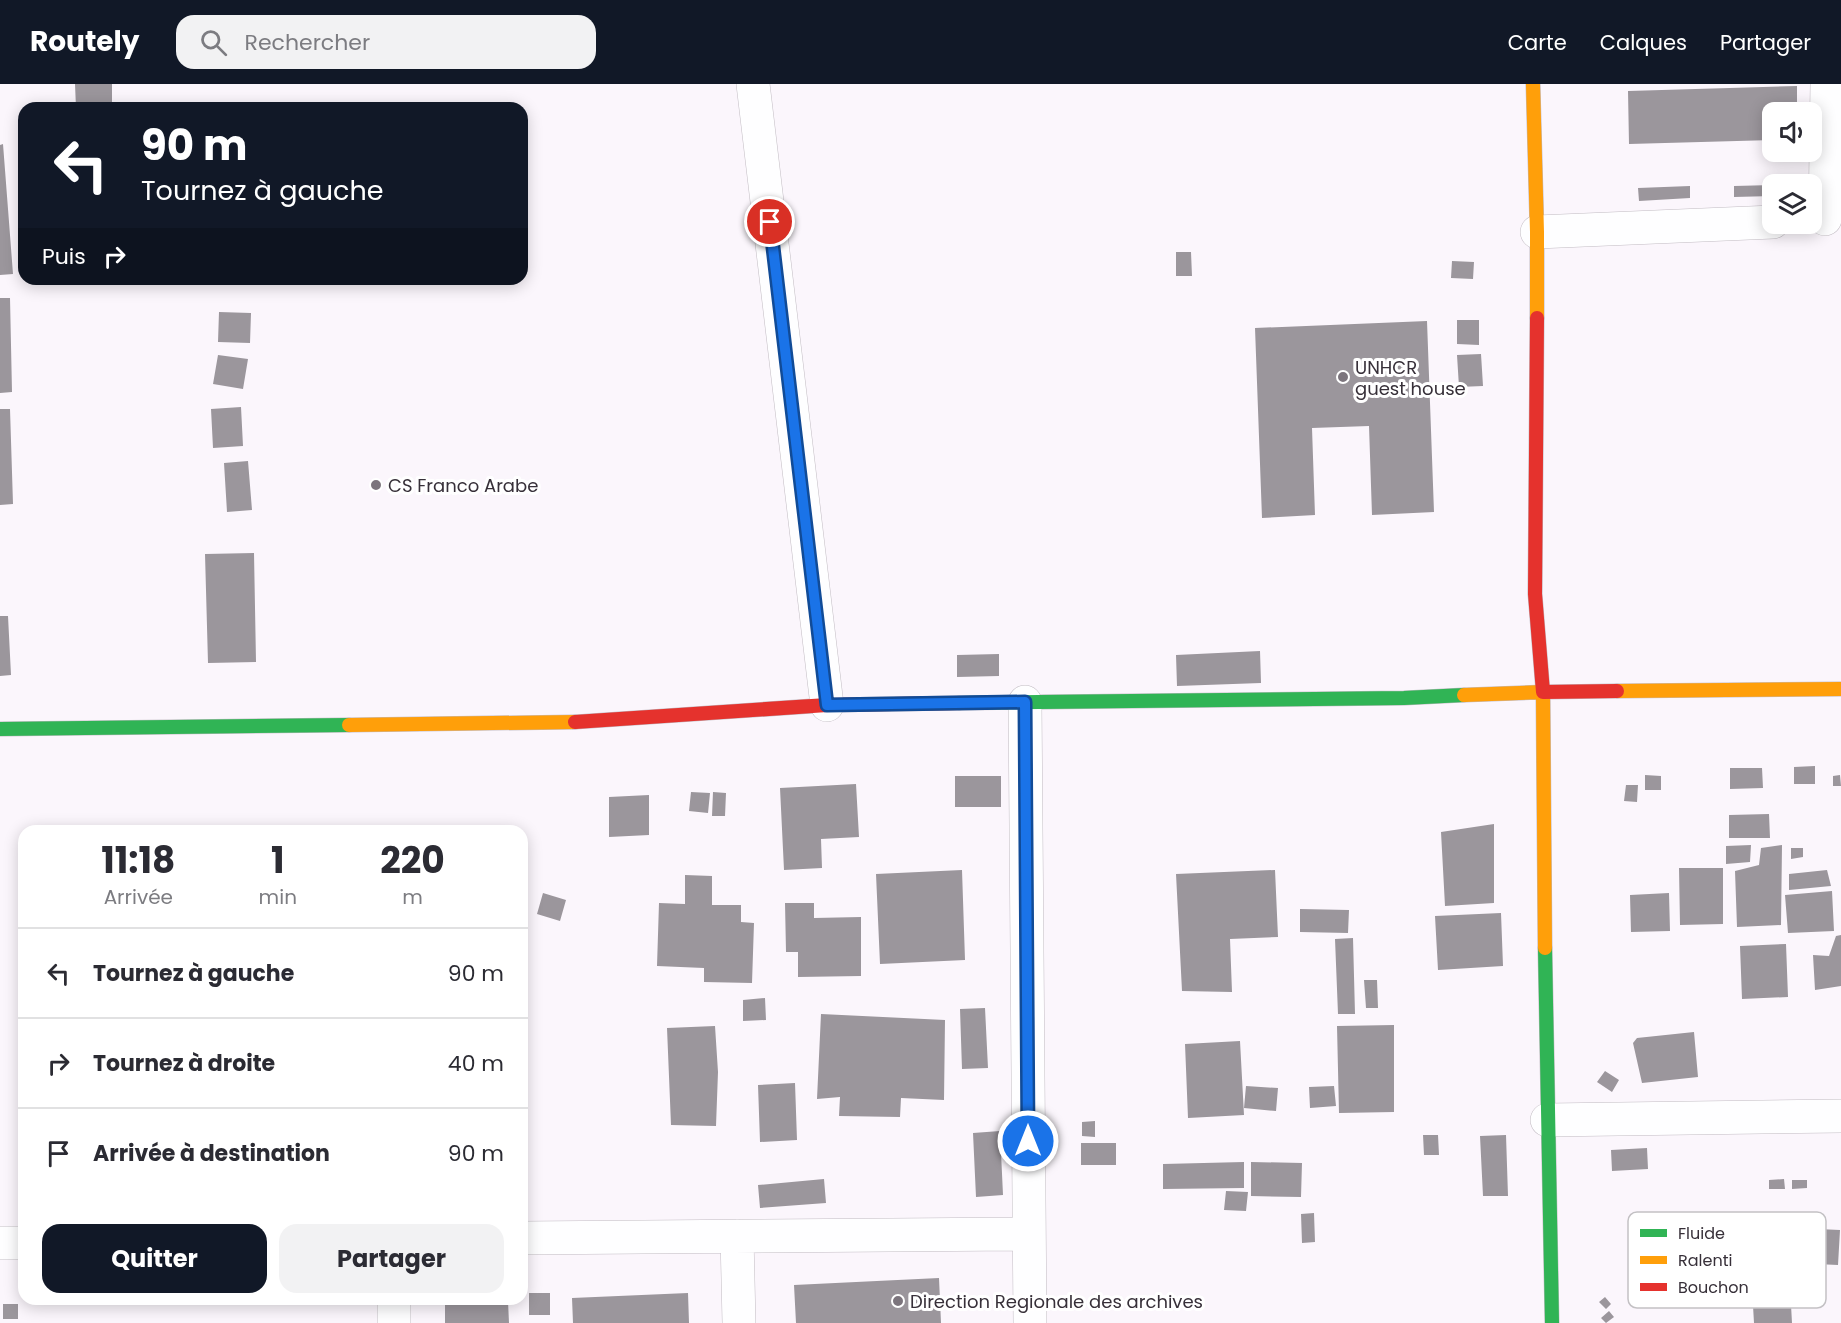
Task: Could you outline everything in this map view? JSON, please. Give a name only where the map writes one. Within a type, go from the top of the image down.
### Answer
[{"type":"street","points":[[753,84],[827,705]]},
{"type":"street","points":[[1533,84],[1537,232],[1535,594],[1543,692],[1546,1120],[1552,1323]]},
{"type":"street","points":[[1826,220],[1827,84]]},
{"type":"street","points":[[1537,232],[1762,222]]},
{"type":"street","points":[[0,729],[567,723],[827,705],[1404,698],[1543,692],[1841,689]]},
{"type":"street","points":[[1025,702],[1030,1323]]},
{"type":"street","points":[[1546,1120],[1841,1116]]},
{"type":"street","points":[[528,1238],[1028,1233]]},
{"type":"street","points":[[737,1236],[739,1323]]},
{"type":"street","points":[[0,1244],[18,1243]]},
{"type":"street","points":[[394,1305],[394,1323]]},
{"type":"building","points":[[75,84],[112,84],[112,102],[76,102]]},
{"type":"building","points":[[1797,86],[1797,102],[1762,102],[1762,140],[1629,144],[1628,91]]},
{"type":"building","points":[[3,144],[13,274],[0,275],[0,145]]},
{"type":"building","points":[[1762,185],[1762,196],[1734,197],[1734,186]]},
{"type":"building","points":[[1690,186],[1690,198],[1639,201],[1638,188]]},
{"type":"building","points":[[1176,252],[1191,252],[1192,276],[1176,276]]},
{"type":"building","points":[[1452,261],[1474,262],[1473,279],[1451,278]]},
{"type":"building","points":[[0,298],[10,298],[12,392],[0,393]]},
{"type":"building","points":[[219,312],[251,313],[250,343],[218,342]]},
{"type":"building","points":[[1457,320],[1479,320],[1479,345],[1457,344]]},
{"type":"building","name":"UNHCR guest house","points":[[1427,321],[1434,512],[1372,515],[1369,426],[1312,428],[1315,515],[1262,518],[1255,328]]},
{"type":"building","points":[[1481,354],[1483,386],[1459,387],[1457,355]]},
{"type":"building","points":[[218,355],[248,359],[243,389],[213,384]]},
{"type":"building","points":[[241,407],[243,446],[213,448],[211,409]]},
{"type":"building","points":[[0,409],[10,409],[13,504],[0,505]]},
{"type":"building","points":[[248,461],[252,510],[227,512],[224,463]]},
{"type":"building","points":[[254,553],[256,662],[208,663],[205,554]]},
{"type":"building","points":[[0,616],[8,616],[11,675],[0,676]]},
{"type":"building","points":[[1260,651],[1261,683],[1177,686],[1176,655]]},
{"type":"building","points":[[999,654],[999,676],[957,677],[957,655]]},
{"type":"building","points":[[1815,766],[1815,784],[1794,784],[1794,767]]},
{"type":"building","points":[[1730,768],[1762,768],[1763,788],[1730,789]]},
{"type":"building","points":[[1645,775],[1661,776],[1661,790],[1645,790]]},
{"type":"building","points":[[1840,775],[1841,786],[1833,786],[1833,776]]},
{"type":"building","points":[[955,776],[1001,776],[1001,807],[955,807]]},
{"type":"building","points":[[856,784],[859,837],[821,839],[822,868],[784,870],[780,788]]},
{"type":"building","points":[[1626,785],[1638,785],[1637,802],[1624,801]]},
{"type":"building","points":[[691,792],[710,793],[708,813],[689,811]]},
{"type":"building","points":[[713,792],[726,793],[725,816],[712,816]]},
{"type":"building","points":[[649,795],[649,835],[609,837],[609,797]]},
{"type":"building","points":[[1769,814],[1770,838],[1729,838],[1729,815]]},
{"type":"building","points":[[1494,824],[1494,903],[1445,906],[1441,832]]},
{"type":"building","points":[[1751,845],[1750,862],[1726,864],[1726,846]]},
{"type":"building","points":[[1782,845],[1781,925],[1737,927],[1735,871],[1759,865],[1761,848]]},
{"type":"building","points":[[1791,848],[1803,848],[1803,857],[1791,859]]},
{"type":"building","points":[[1679,868],[1723,868],[1723,924],[1680,925]]},
{"type":"building","points":[[962,870],[965,960],[880,964],[876,874]]},
{"type":"building","points":[[1275,870],[1278,937],[1230,939],[1232,992],[1182,991],[1176,874]]},
{"type":"building","points":[[1827,870],[1831,886],[1789,890],[1789,874]]},
{"type":"building","points":[[685,875],[712,876],[712,905],[741,905],[741,922],[754,923],[752,983],[704,982],[704,968],[657,966],[659,903],[685,904]]},
{"type":"building","points":[[1832,891],[1834,931],[1788,933],[1785,895]]},
{"type":"building","points":[[543,893],[566,900],[560,921],[537,914]]},
{"type":"building","points":[[1669,893],[1670,931],[1631,932],[1630,895]]},
{"type":"building","points":[[785,903],[814,903],[814,918],[861,917],[861,976],[798,977],[798,952],[786,952]]},
{"type":"building","points":[[1300,909],[1349,910],[1348,933],[1300,932]]},
{"type":"building","points":[[1501,913],[1503,966],[1438,970],[1435,916]]},
{"type":"building","points":[[1841,935],[1841,986],[1815,990],[1813,955],[1829,956],[1836,936]]},
{"type":"building","points":[[1353,938],[1355,1014],[1338,1014],[1335,939]]},
{"type":"building","points":[[1786,944],[1788,997],[1742,999],[1740,946]]},
{"type":"building","points":[[1364,980],[1377,980],[1378,1008],[1366,1008]]},
{"type":"building","points":[[765,998],[766,1020],[743,1021],[743,1000]]},
{"type":"building","points":[[985,1008],[988,1068],[962,1069],[960,1009]]},
{"type":"building","points":[[821,1014],[945,1020],[944,1100],[901,1098],[900,1117],[839,1116],[840,1097],[817,1099]]},
{"type":"building","points":[[1394,1025],[1394,1112],[1339,1113],[1337,1026]]},
{"type":"building","points":[[715,1026],[718,1072],[716,1126],[671,1125],[667,1028]]},
{"type":"building","points":[[1694,1032],[1698,1077],[1642,1083],[1633,1043],[1637,1038]]},
{"type":"building","points":[[1240,1041],[1244,1115],[1188,1118],[1185,1044]]},
{"type":"building","points":[[1605,1071],[1619,1080],[1612,1092],[1597,1082]]},
{"type":"building","points":[[795,1083],[797,1140],[760,1142],[758,1085]]},
{"type":"building","points":[[1246,1086],[1278,1088],[1276,1111],[1244,1108]]},
{"type":"building","points":[[1334,1086],[1336,1106],[1310,1108],[1309,1087]]},
{"type":"building","points":[[1095,1121],[1095,1137],[1082,1136],[1082,1122]]},
{"type":"building","points":[[1000,1131],[1003,1195],[976,1197],[973,1133]]},
{"type":"building","points":[[1423,1135],[1438,1135],[1439,1155],[1424,1155]]},
{"type":"building","points":[[1506,1135],[1508,1196],[1483,1196],[1480,1136]]},
{"type":"building","points":[[1081,1143],[1116,1143],[1116,1165],[1081,1165]]},
{"type":"building","points":[[1647,1148],[1648,1169],[1612,1171],[1611,1150]]},
{"type":"building","points":[[1244,1162],[1244,1188],[1163,1189],[1163,1164]]},
{"type":"building","points":[[1251,1162],[1302,1163],[1301,1197],[1251,1196]]},
{"type":"building","points":[[824,1179],[826,1203],[760,1208],[758,1185]]},
{"type":"building","points":[[1784,1179],[1785,1189],[1769,1189],[1769,1180]]},
{"type":"building","points":[[1792,1180],[1807,1180],[1807,1188],[1792,1189]]},
{"type":"building","points":[[1226,1191],[1248,1192],[1246,1211],[1224,1210]]},
{"type":"building","points":[[1314,1213],[1315,1242],[1302,1243],[1301,1214]]},
{"type":"building","points":[[1826,1229],[1840,1230],[1838,1265],[1826,1264]]},
{"type":"building","points":[[939,1278],[941,1323],[796,1323],[794,1285]]},
{"type":"building","points":[[529,1293],[550,1293],[550,1315],[529,1315]]},
{"type":"building","points":[[688,1293],[689,1323],[573,1323],[572,1298]]},
{"type":"building","points":[[1605,1297],[1611,1304],[1606,1309],[1599,1302]]},
{"type":"building","points":[[3,1304],[18,1304],[18,1319],[3,1319]]},
{"type":"building","points":[[445,1305],[508,1305],[509,1323],[445,1323]]},
{"type":"building","points":[[1753,1308],[1791,1308],[1792,1323],[1754,1323]]},
{"type":"building","points":[[1609,1311],[1614,1317],[1606,1323],[1601,1318]]},
{"type":"traffic: fast","points":[[959,703],[1404,698],[1464,695]]},
{"type":"traffic: fast","points":[[0,729],[349,725]]},
{"type":"traffic: fast","points":[[1545,948],[1552,1323]]},
{"type":"traffic: slow","points":[[1533,84],[1537,318]]},
{"type":"traffic: slow","points":[[1617,691],[1841,689]]},
{"type":"traffic: slow","points":[[1464,695],[1543,692],[1545,948]]},
{"type":"traffic: slow","points":[[349,725],[575,722]]},
{"type":"traffic: jam","points":[[1537,318],[1535,594],[1543,692],[1617,691]]},
{"type":"traffic: jam","points":[[575,722],[827,705],[959,703]]},
{"type":"place","name":"UNHCR guest house","points":[[1343,377]]},
{"type":"place","name":"CS Franco Arabe","points":[[376,485]]},
{"type":"place","name":"Direction Regionale des archives","points":[[898,1301]]},
{"type":"route","points":[[770,222],[827,705],[1025,702],[1028,1141]]}]
